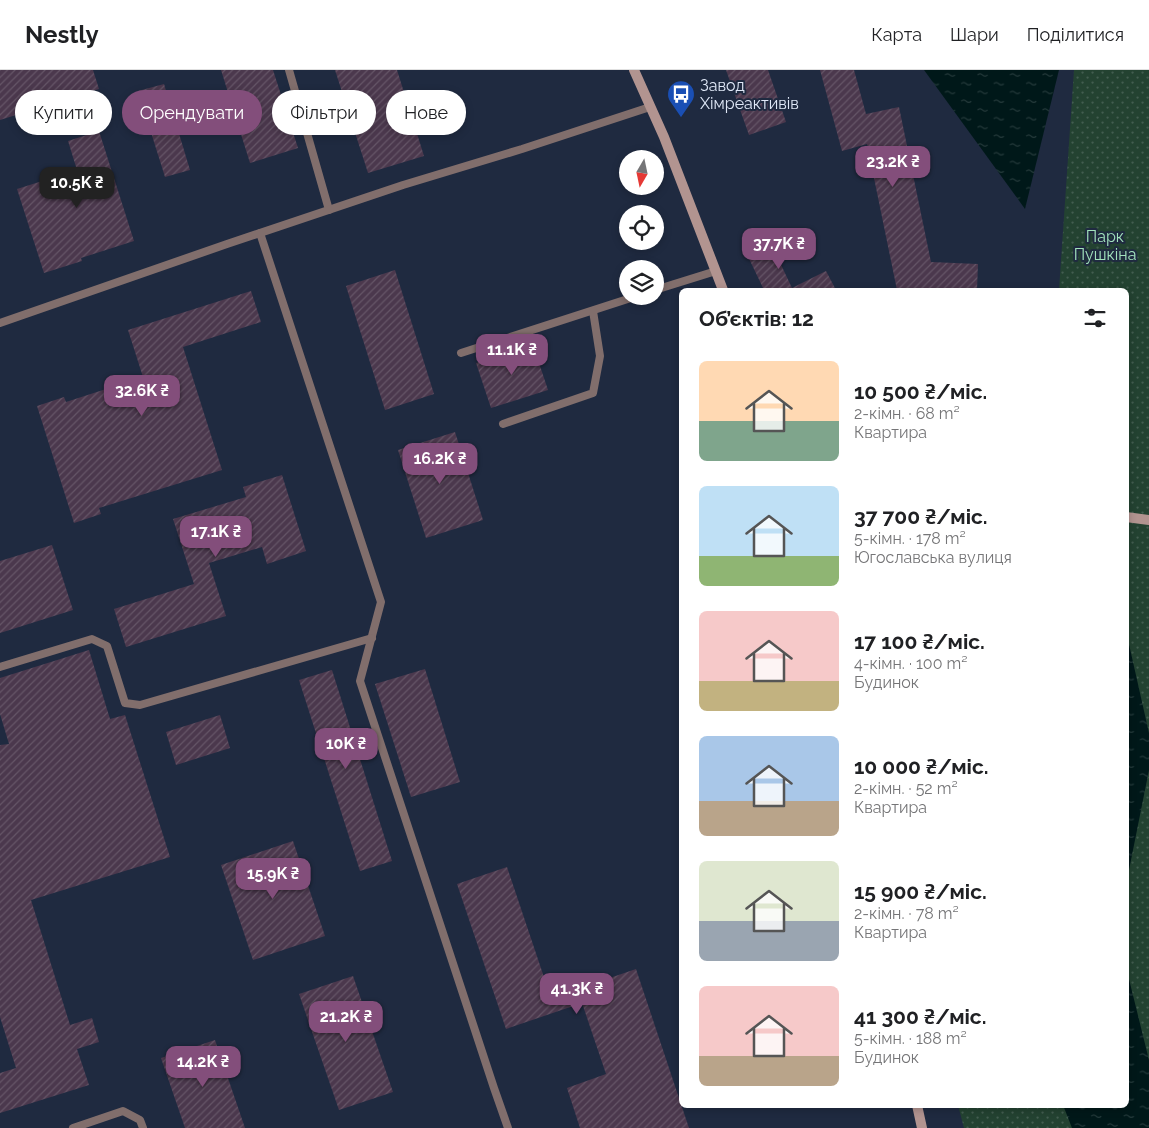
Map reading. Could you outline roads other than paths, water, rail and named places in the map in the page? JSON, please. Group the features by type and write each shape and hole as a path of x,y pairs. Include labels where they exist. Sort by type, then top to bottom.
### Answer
{"main road":[{"path":"634,70 664,137 722,288"},
{"path":"1129,517 1149,520"},
{"path":"918,1108 922,1128"}],"lane":[{"path":"289,70 329,210"},
{"path":"0,322 329,210 650,107"},
{"path":"260,233 381,602 360,681 508,1128"},
{"path":"664,287 716,271"},
{"path":"461,353 619,302"},
{"path":"503,424 593,393 600,356 593,310"},
{"path":"0,667 92,639 107,646 126,703 140,705 372,638"},
{"path":"73,1128 123,1112 140,1120 143,1128"}],"water":[{"path":"924,70 1059,70 1025,209"},
{"path":"1129,644 1149,733 1149,770 1129,870"},
{"path":"1129,979 1149,1060 1149,1128 1072,1128 1064,1108 1129,1108"}],"place":[{"name":"Завод Хімреактивів","path":"681,118"}],"park label":[{"name":"Парк Пушкіна","path":"1105,245"}]}
